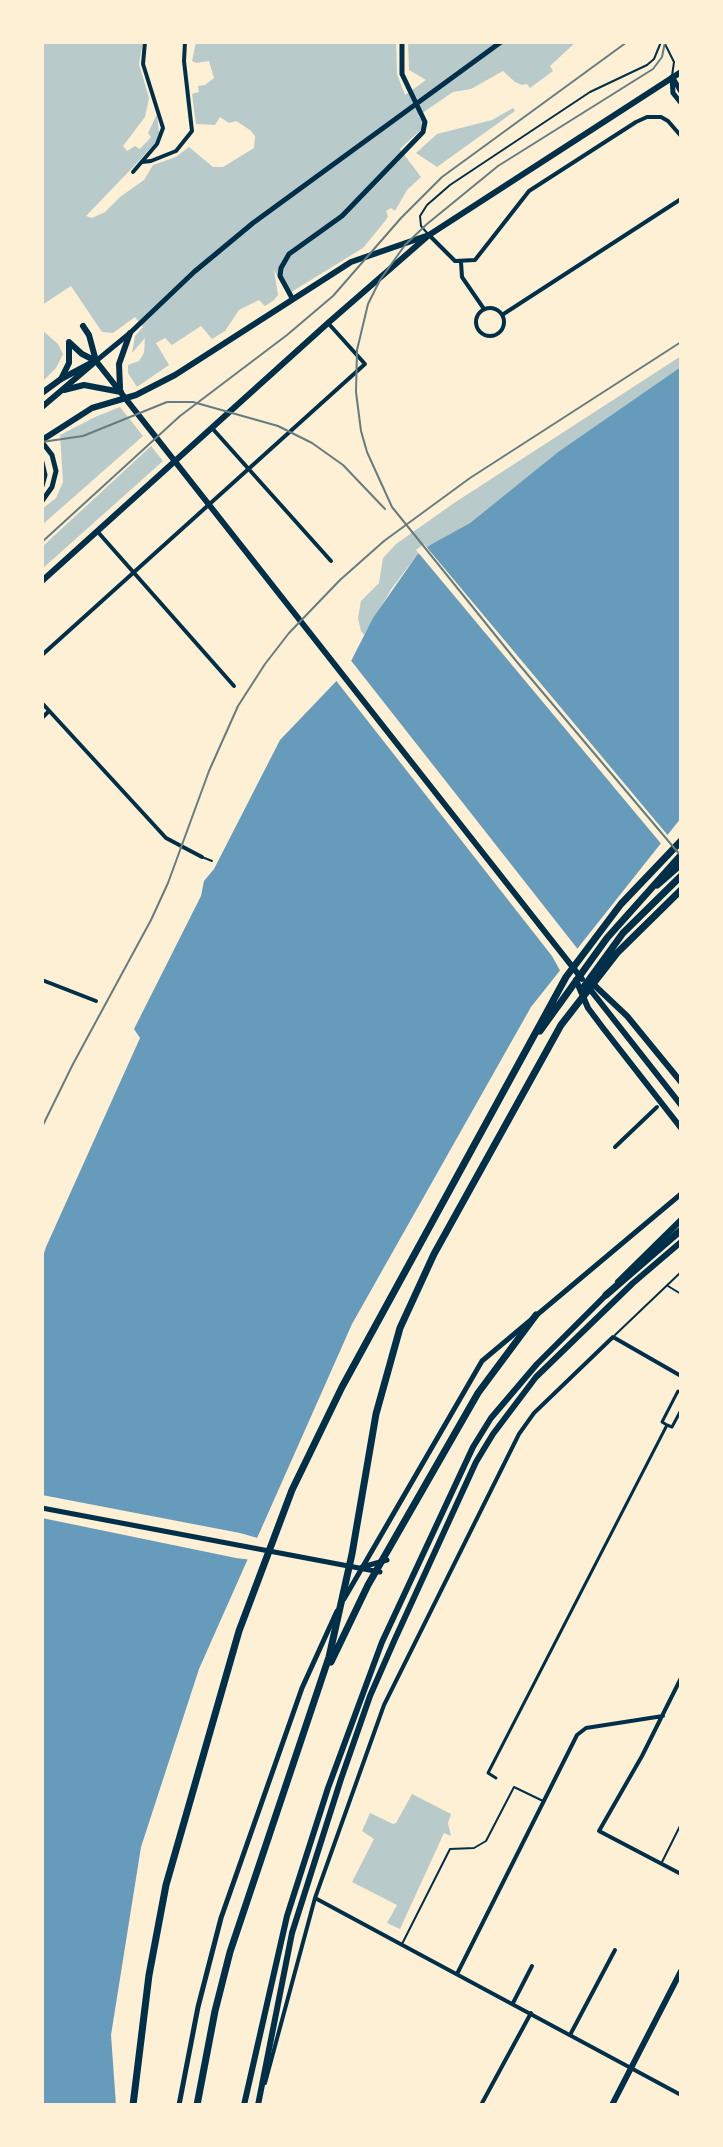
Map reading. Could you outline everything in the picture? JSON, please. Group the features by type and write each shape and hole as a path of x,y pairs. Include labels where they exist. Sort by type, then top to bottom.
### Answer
{"highway":[{"path":"133,2100 149,1975 166,1885 228,1667 264,1559 292,1490 325,1420 551,1003 584,952 631,893 681,841"},
{"path":"515,1069 576,977 624,917 681,855"},
{"path":"624,917 681,864"},
{"path":"197,2105 230,1952 320,1686 345,1591 373,1424 390,1360 421,1280 561,1025 612,946 681,876"},
{"path":"561,1025 617,953 681,890"},
{"path":"606,1295 681,1230"},
{"path":"320,1686 368,1585 409,1512 485,1382 536,1315"}],"main road":[{"path":"292,298 280,276 289,254 342,216 423,132 425,122 402,74 402,42"},
{"path":"42,407 130,333 227,244 501,42"},
{"path":"42,581 429,235 681,72"},
{"path":"672,77 681,82"},
{"path":"672,77 681,92"},
{"path":"672,77 673,93 681,103"},
{"path":"42,501 50,491 55,475 54,462 42,441 92,408 136,395 175,375 351,262 429,235"},
{"path":"83,326 89,335 96,361 681,1105"},
{"path":"121,392 119,365 130,333"},
{"path":"61,379 69,363 68,340 82,354 96,361"},
{"path":"42,393 96,361"},
{"path":"64,390 94,385 121,392"},
{"path":"42,462 45,475 42,486"},
{"path":"571,965 613,1001 681,1082"},
{"path":"571,965 588,1008 681,1128"},
{"path":"179,2105 204,1977 230,1890 309,1668 361,1568 479,1366 491,1352 681,1194"},
{"path":"244,2105 287,1916 338,1758 382,1642 467,1460 491,1418 537,1364 681,1220"},
{"path":"259,2105 292,1933 341,1779 370,1696 476,1462 513,1405 536,1377 633,1283 681,1242"},
{"path":"42,1508 380,1572"},
{"path":"361,1568 387,1560"},
{"path":"612,2105 681,1971"}],"street":[{"path":"133,172 160,140 163,128 143,64 145,42"},
{"path":"142,162 176,151 192,131 184,61 185,42"},
{"path":"429,235 451,258 461,262 475,260 529,191 643,118 664,118 681,136"},
{"path":"502,315 681,199"},
{"path":"461,262 462,277 484,309"},
{"path":"484,309 496,309 502,315 504,323 500,331 493,335 484,334 478,328 477,320 484,309"},
{"path":"42,655 365,364 328,323"},
{"path":"212,428 331,561"},
{"path":"97,531 234,686"},
{"path":"42,703 170,842 202,857"},
{"path":"42,718 49,711"},
{"path":"42,980 96,1001"},
{"path":"615,1147 657,1107"},
{"path":"259,2105 315,1898 384,1705 519,1434 534,1413 613,1337 681,1376"},
{"path":"681,1393 678,1391 662,1422 672,1427 681,1410"},
{"path":"496,1778 488,1773 667,1425"},
{"path":"681,1678 599,1831 681,1874"},
{"path":"457,1974 582,1729 663,1716"},
{"path":"315,1898 681,2095"},
{"path":"570,2035 615,1950"},
{"path":"512,2004 532,1966"},
{"path":"481,2105 531,2013"}],"lane":[{"path":"662,42 674,62 672,77"},
{"path":"429,235 421,226 420,216 427,205 450,185 590,92 647,65 654,59 662,42"},
{"path":"202,857 212,861"},
{"path":"613,1337 681,1272"},
{"path":"667,1286 681,1294"},
{"path":"402,1944 450,1849 474,1848 486,1841 514,1787 545,1801"},
{"path":"661,1864 681,1824"}],"shaded area":[{"path":"42,42 143,42 139,64 149,98 145,117 123,146 127,151 135,146 140,149 151,137 148,133 157,114 159,133 156,142 86,216 92,218 105,212 144,180 153,165 176,157 189,147 213,167 223,167 254,148 255,136 236,121 229,123 220,117 215,125 196,124 192,94 199,92 198,86 214,78 209,61 192,61 196,42 396,42 397,74 405,95 426,80 409,70 408,42 576,42 550,66 553,71 530,88 527,84 515,82 503,71 471,89 453,92 418,116 426,125 400,149 421,177 407,190 395,211 391,208 386,211 386,220 363,248 288,294 274,270 278,295 274,300 265,306 259,300 239,310 225,331 212,339 201,326 172,345 165,338 156,343 169,365 137,387 128,373 128,365 139,361 144,353 145,338 132,353 135,336 143,327 135,317 113,333 102,332 71,286 42,305"},
{"path":"513,108 515,111 437,167 416,153 437,134 492,120"},
{"path":"42,330 58,344 63,354 56,368 42,382"},
{"path":"681,356 681,368 558,452 470,523 417,555 392,588 364,635 358,618 361,601 379,583 383,558 396,544"},
{"path":"120,407 143,436 42,525 42,509 56,498 63,482 60,435"},
{"path":"151,446 163,461 42,569 42,547"},
{"path":"412,1794 451,1814 448,1823 451,1836 444,1833 400,1929 387,1923 397,1905 352,1882 374,1839 362,1831 370,1813 396,1823"}],"water":[{"path":"681,367 681,818 531,1007 352,1324 199,1669 141,1847 111,2035 116,2105 42,2105 42,1259 46,1247 140,1038 134,1029 201,896 204,881 214,869 280,740 346,671 373,618 417,555 470,523 558,452"}],"pier":[{"path":"424,544 670,838 663,846 416,550"},
{"path":"349,658 580,952 562,974 552,956 334,678"},
{"path":"42,1495 261,1539 252,1560 236,1558 42,1518"}],"tram line":[{"path":"665,42 662,57 653,69 498,166 405,245 380,280 368,304 357,350 356,392 367,452 392,507 517,662 681,856"},
{"path":"42,442 83,436 167,402 193,402 278,426 312,443 343,465 385,509"}],"railway":[{"path":"42,542 180,416 333,296 401,218 442,177 627,42"},
{"path":"42,1127 151,920 238,706 289,633 340,580 384,541 470,478 681,342"}]}
